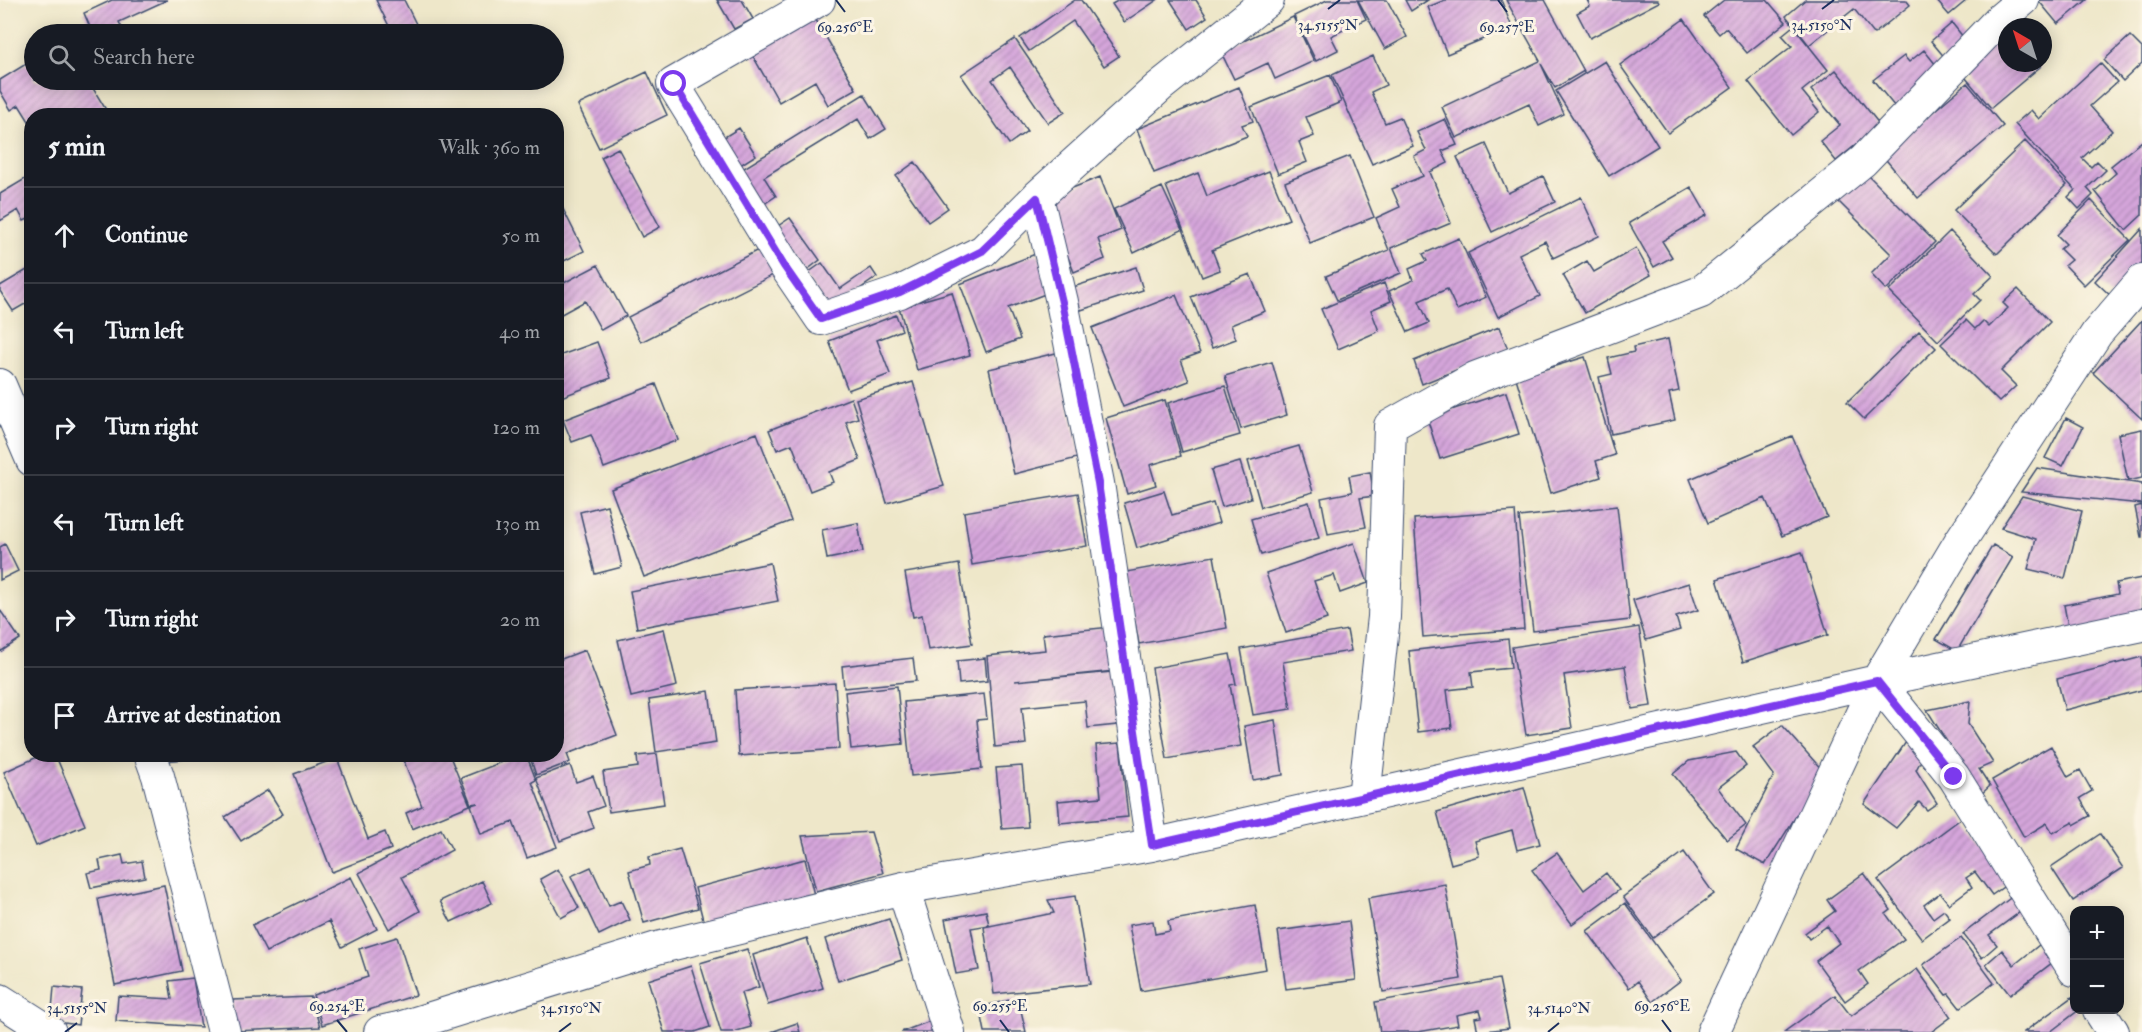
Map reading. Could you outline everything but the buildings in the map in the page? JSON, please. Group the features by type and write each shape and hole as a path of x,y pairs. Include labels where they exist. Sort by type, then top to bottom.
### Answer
{"street":[{"path":"819,0 674,84 784,266 821,319 900,292 982,251 1159,87 1268,0"},
{"path":"1364,796 1384,617 1390,426 1475,378 1701,292 1863,161 1998,21 2023,0"},
{"path":"1037,198 1062,302 1098,483 1152,845"},
{"path":"1713,1032 1877,681 1961,540 2084,352 2097,333 2142,281"},
{"path":"0,385 24,441"},
{"path":"380,1032 657,948 903,888 1152,845 1877,681 2142,625"},
{"path":"1877,681 1954,777 2070,964"},
{"path":"153,762 224,1032"},
{"path":"903,888 949,1032"},
{"path":"0,1000 50,1032"},
{"path":"2102,1014 2113,1032"}],"route":[{"path":"674,84 784,266 821,319 900,292 982,251 1037,198 1062,302 1098,483 1152,845 1877,681 1954,777"}]}
